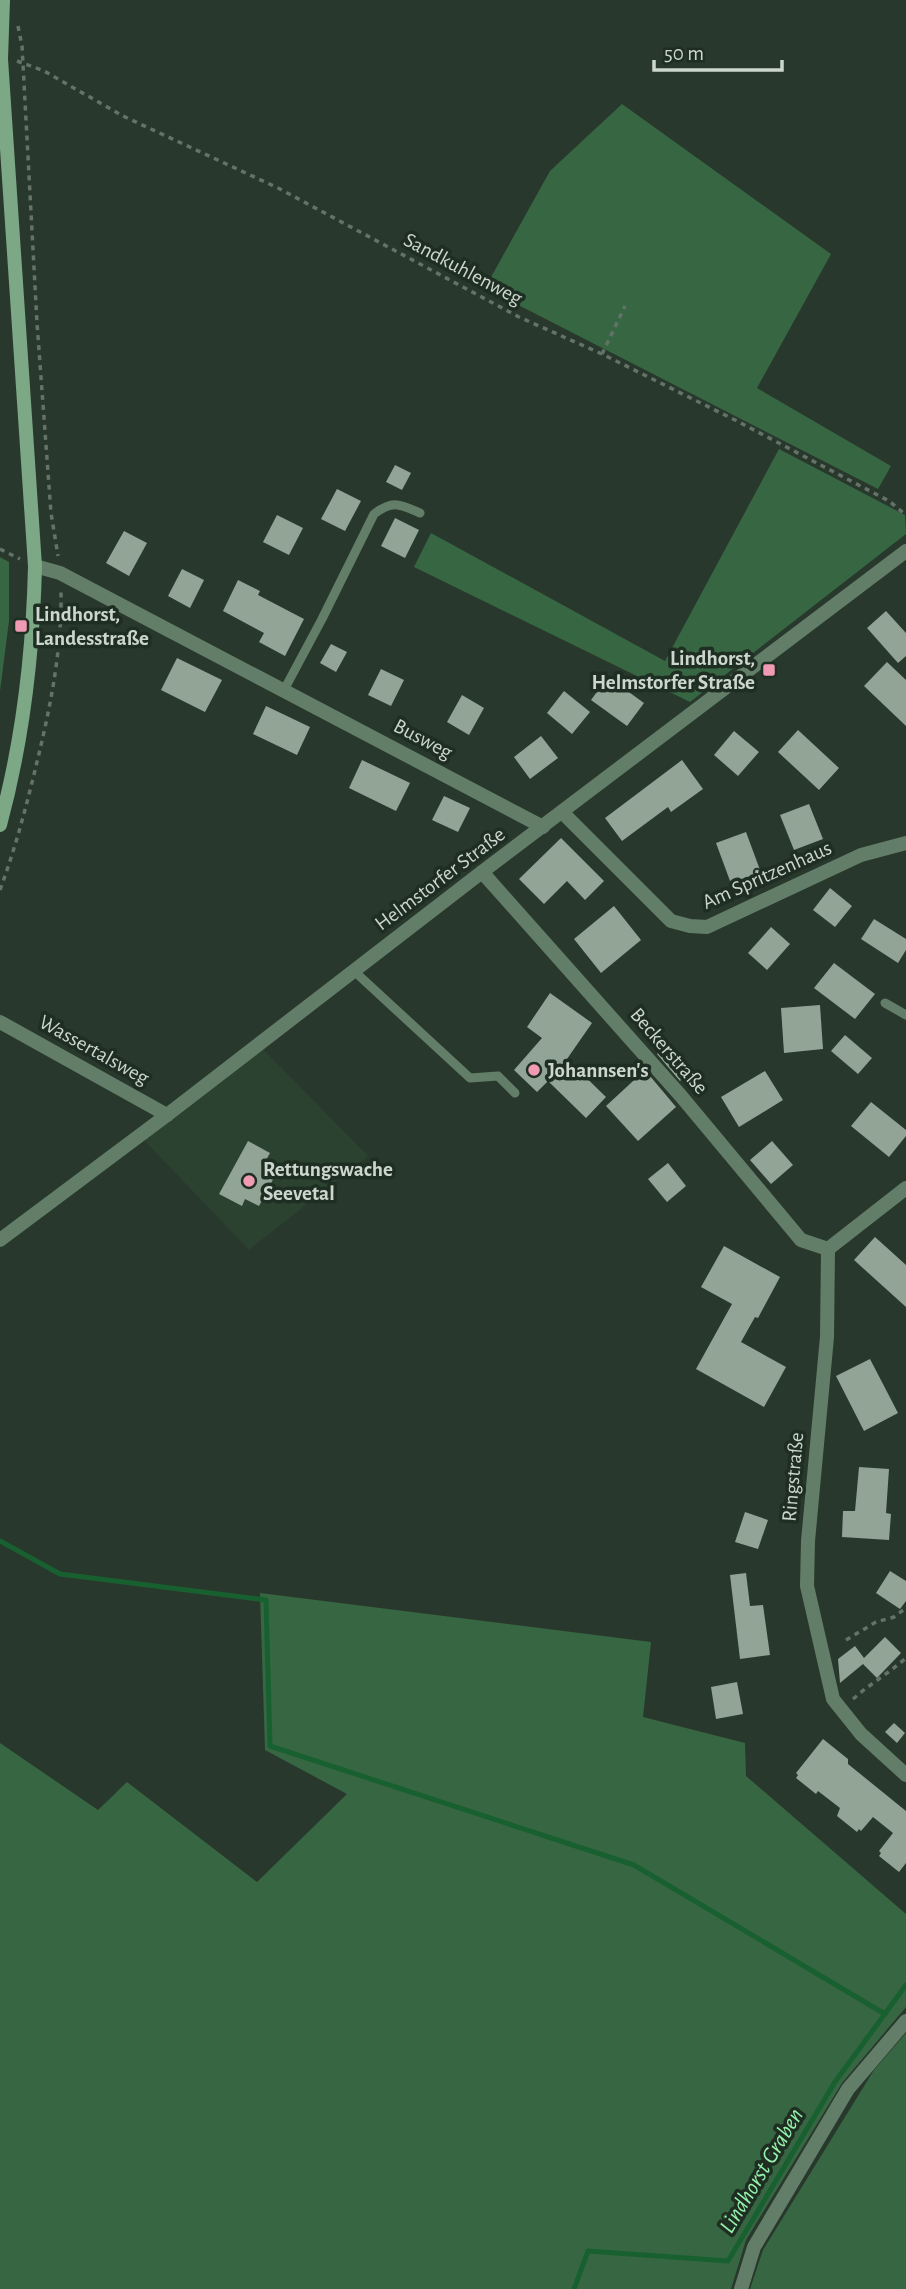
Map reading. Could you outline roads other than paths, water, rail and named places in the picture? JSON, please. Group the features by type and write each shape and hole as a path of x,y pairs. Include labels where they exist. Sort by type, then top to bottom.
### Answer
{"main road":[{"path":"0,825 12,782 24,714 33,626 35,566 1,59 3,0"}],"street":[{"name":"Helmstorfer Straße","path":"0,1240 906,551"},
{"name":"Busweg","path":"35,566 60,573 543,827"},
{"name":"Am Spritzenhaus","path":"562,812 671,921 690,926 707,927 861,855 906,843"},
{"name":"Beckerstraße","path":"482,872 681,1096 801,1240 828,1250"},
{"name":"Wassertalsweg","path":"0,1022 167,1115"},
{"path":"828,1250 906,1188"},
{"name":"Ringstraße","path":"828,1250 827,1337 808,1541 807,1586 833,1699 860,1734 906,1775"},
{"path":"741,2289 754,2247 848,2090 906,2021"}],"lane":[{"path":"284,690 374,514 387,504 402,505 419,513"},
{"path":"355,971 470,1078 498,1076 515,1093"},
{"path":"885,1003 906,1015"}],"waterway":[{"path":"0,1541 60,1574 266,1600 270,1746 634,1865 885,2014"},
{"name":"Lindhorst Graben","path":"574,2289 588,2251 728,2261 835,2082 906,1985"}],"place":[{"name":"Lindhorst, Landesstraße","path":"21,626"},
{"name":"Lindhorst, Helmstorfer Straße","path":"769,670"},
{"name":"Johannsen's","path":"534,1070"},
{"name":"Rettungswache Seevetal","path":"249,1181"}]}
